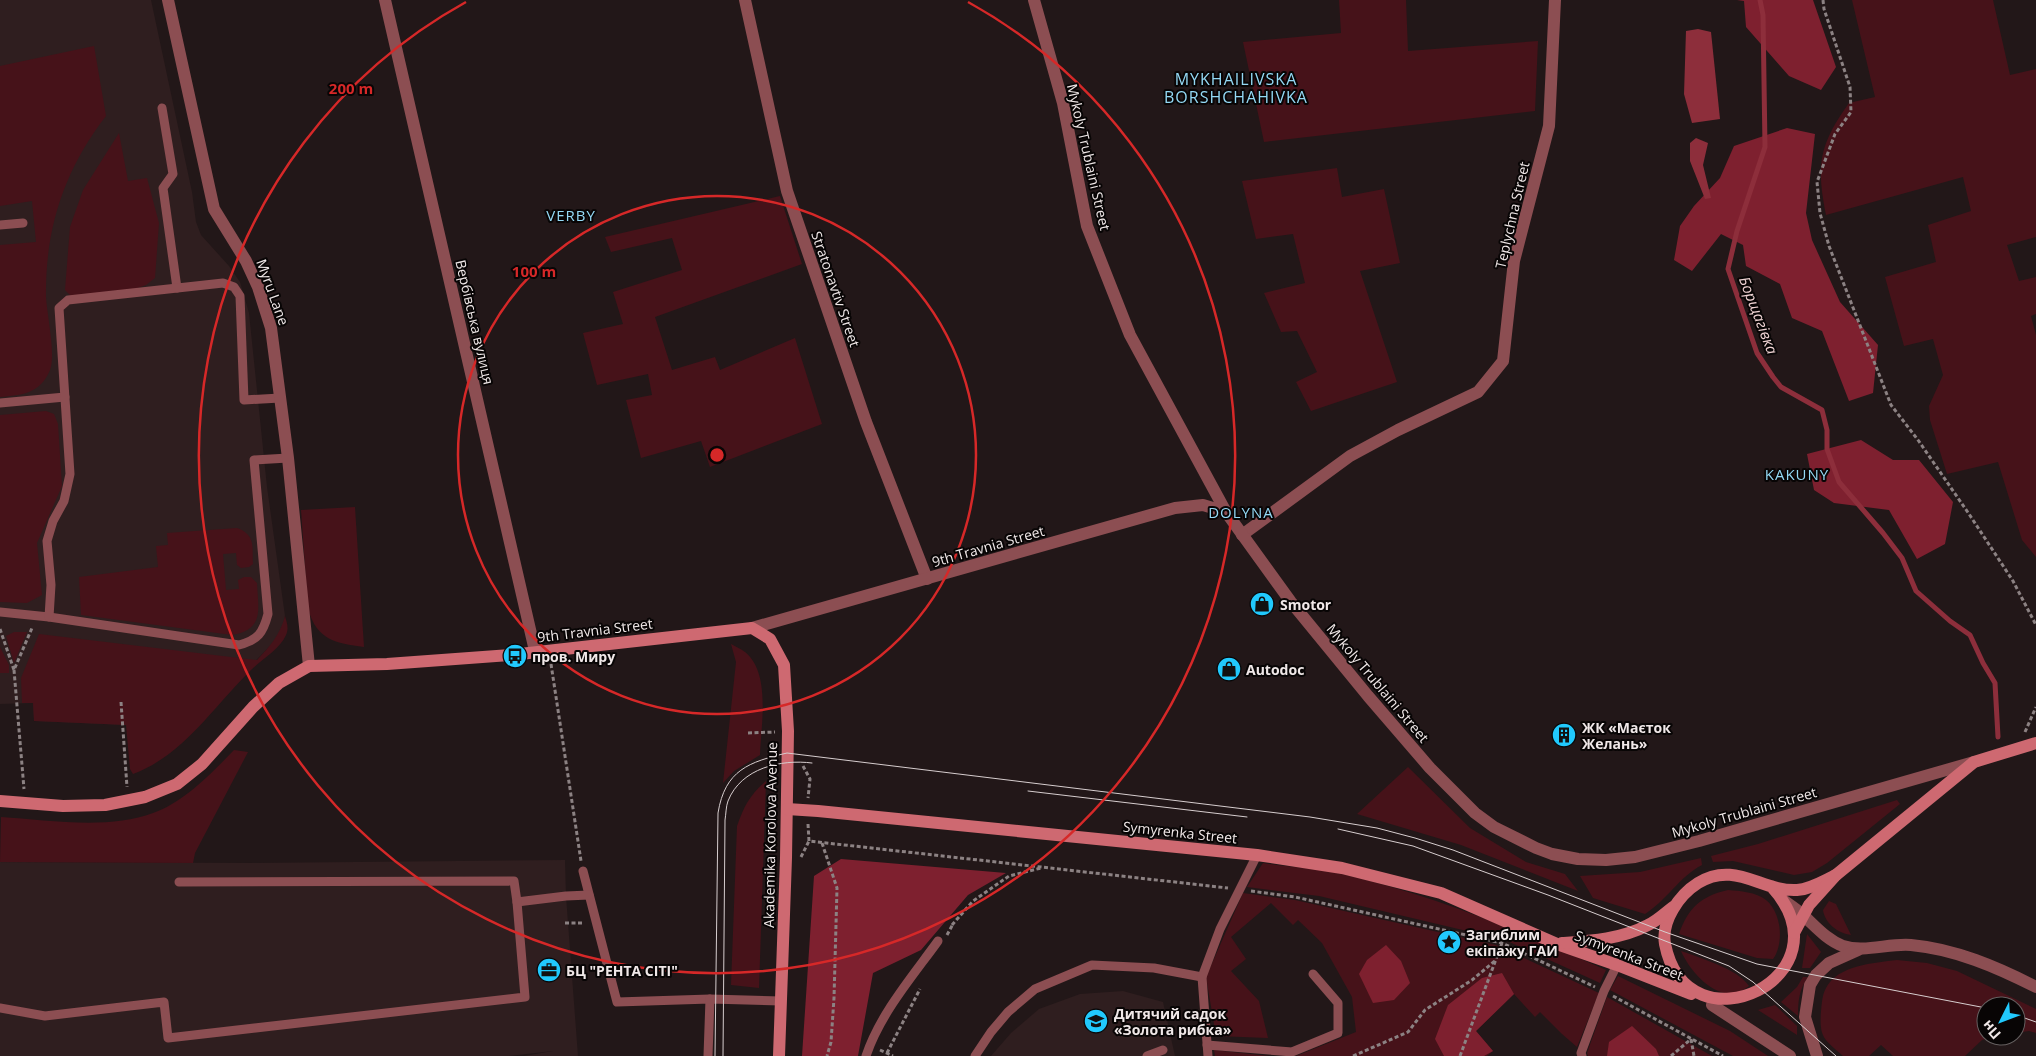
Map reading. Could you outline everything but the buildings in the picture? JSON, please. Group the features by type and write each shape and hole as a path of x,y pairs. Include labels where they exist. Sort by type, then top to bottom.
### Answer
{"main road":[{"name":"9th Travnia Street","path":"0,801 63,806 105,805 145,797 177,784 202,764 253,707 279,683 309,666 396,663 552,650 752,628"},
{"name":"Akademika Korolova Avenue","path":"752,628 770,639 784,665 788,731 779,1056"},
{"name":"Mykoly Trublaini Street","path":"1974,762 2036,743"},
{"path":"1794,933 1814,899 1836,876 1974,762"},
{"name":"Symyrenka Street","path":"787,809 1257,855 1342,868 1441,894 1557,944 1691,994"},
{"path":"1771,886 1783,900 1791,916 1794,933 1791,959 1774,982 1765,991 1735,1005 1712,1005 1691,994 1676,976 1669,961 1665,942 1667,924 1675,906 1699,882 1735,874 1771,886 1796,890 1811,887 1836,876"},
{"name":"Symyrenka Street","path":"1557,944 1593,941 1637,930 1648,925 1675,906"}],"street":[{"name":"Myru Lane","path":"168,0 214,209 246,261 258,287 271,328 288,458 309,666"},
{"name":"Вербівська вулиця","path":"386,0 535,651"},
{"name":"Stratonavtiv Street","path":"745,0 787,191 866,422 927,579"},
{"name":"Mykoly Trublaini Street","path":"1034,0 1063,103 1087,226 1130,335 1226,512 1291,602 1368,696 1430,768 1475,813 1494,827 1552,854 1578,859 1606,860 1634,857 1699,841 1974,762"},
{"name":"Teplychna Street","path":"1242,535 1350,456 1398,430 1478,392 1503,360 1514,261 1549,126 1554,0"},
{"name":"9th Travnia Street","path":"752,628 1175,508 1203,505 1226,512"},
{"path":"1783,900 1832,941 1844,947 1861,949"},
{"path":"1817,1056 1805,1017 1810,985 1816,975 1829,963 1861,949 1879,946 1910,945 1959,954 2036,987"},
{"path":"1712,1005 1790,1056"}],"lane":[{"path":"162,108 173,174 163,188 177,288"},
{"path":"0,225 23,223"},
{"path":"49,617 51,585 47,541 53,521 64,501 70,474 59,308 68,300 223,283 234,287 240,296 244,400 280,398"},
{"path":"0,403 65,397"},
{"path":"0,612 49,617 239,645 253,641 265,628 268,614 254,460 288,458"},
{"path":"1208,1056 1202,977 1220,929 1257,855"},
{"path":"583,871 617,1002 780,1001"},
{"path":"0,1008 45,1016 164,1002 168,1038 525,997 514,881 179,882"},
{"path":"517,902 566,896 589,896"},
{"path":"866,1056 894,1001 938,941"},
{"path":"975,1056 990,1032 1008,1012 1036,989 1092,965 1154,968 1202,977"},
{"path":"1582,1056 1581,1053 1604,991 1617,965"},
{"path":"1207,1045 1292,1052 1338,1033 1338,1003 1313,974"},
{"path":"708,1056 710,1000"},
{"path":"1147,1056 1163,1050"}],"path":[{"path":"1823,0 1850,87 1851,112 1835,134 1817,182 1820,213 1829,246 1891,405 1970,514 2013,581 2036,625"},
{"path":"14,670 36,616"},
{"path":"0,630 14,670 24,790"},
{"path":"552,650 551,668 583,871"},
{"path":"121,702 127,790"},
{"path":"2018,748 2036,707"},
{"path":"748,733 788,731"},
{"path":"800,761 810,779 807,810 809,841 1295,897 1502,943 1604,991 1723,1056"},
{"path":"822,843 838,888 831,1042 826,1056"},
{"path":"938,941 973,901 1010,876 1044,868"},
{"path":"565,923 596,923"},
{"path":"1460,1056 1502,943"},
{"path":"1353,1056 1408,1032 1425,1010 1472,980 1496,960"},
{"path":"1671,1056 1691,1039"},
{"path":"1691,1039 1694,1056"}],"shaded area":[{"path":"0,0 151,0 192,192 196,222 201,235 229,266 240,282 249,313 267,487 285,616 282,630 271,645 200,718 172,727 34,721 33,703 0,704"},
{"path":"1339,0 1406,0 1408,51 1538,41 1535,111 1264,142 1243,42 1341,33"},
{"path":"1737,0 1813,0 1836,67 1821,90 1789,76 1746,27 1744,1"},
{"path":"1852,0 1993,0 2010,75 2036,69 2036,237 2007,245 2019,281 2036,277 2036,314 2031,316 2036,335 2036,557 2022,540 1998,462 1947,474 1930,420 1929,406 1943,375 1933,339 1904,346 1885,277 1936,262 1928,225 1971,211 1963,177 1826,215 1821,169 1822,156 1831,131 1849,103 1875,97"},
{"path":"1698,29 1711,32 1720,119 1692,123 1684,94 1686,31"},
{"path":"94,46 106,116 91,136 68,179 53,224 49,248 46,297 51,335 52,363 46,378 36,389 23,394 0,397 0,245 36,242 32,201 0,206 0,66"},
{"path":"1787,128 1815,134 1806,213 1812,240 1840,302 1878,345 1873,393 1849,401 1822,331 1792,318 1780,284 1746,266 1743,245 1721,234 1692,271 1674,260 1680,226 1694,206 1720,178 1734,146"},
{"path":"119,133 128,181 147,178 159,223 155,278 146,285 135,289 71,296 65,290 70,227 83,190"},
{"path":"1696,138 1708,143 1703,165 1711,198 1705,199 1690,161 1690,143"},
{"path":"1337,168 1342,197 1384,189 1400,263 1360,271 1397,382 1311,411 1296,382 1317,372 1297,331 1281,332 1264,293 1305,283 1293,234 1256,239 1242,181"},
{"path":"780,196 802,264 655,317 672,370 715,357 720,370 795,338 822,424 710,467 701,441 641,458 626,400 652,395 648,374 597,385 583,333 623,324 613,292 682,270 672,238 611,252 605,237"},
{"path":"46,411 54,414 58,424 62,486 37,543 42,595 27,603 0,602 0,415"},
{"path":"1861,440 1893,460 1919,460 1953,502 1945,544 1917,559 1889,510 1834,503 1814,490 1807,454"},
{"path":"355,507 364,647 344,644 328,638 316,627 312,619 308,609 301,510"},
{"path":"237,528 247,534 252,542 253,564 249,567 241,568 237,565 236,553 223,554 226,590 239,589 238,580 244,577 251,577 257,583 258,609 255,623 243,632 232,635 81,615 79,577 158,567 156,546 168,545 167,533"},
{"path":"285,616 287,630 280,645 237,684 183,742 151,766 133,774 130,769 126,725 34,721 33,703 22,703 21,678 39,634 257,660 277,635"},
{"path":"14,632 27,632 14,663 6,636"},
{"path":"731,644 745,652 753,661 758,673 763,700 762,729 760,755 734,771 723,783 736,662"},
{"path":"0,647 9,665 9,673 0,673"},
{"path":"234,750 248,752 195,853 193,863 0,862 1,817 98,823 136,818 153,813 175,802 207,777"},
{"path":"1408,767 1470,828 1526,862 1565,874 1578,891 1461,845 1357,814"},
{"path":"766,781 759,988 731,985 737,826 748,801"},
{"path":"1897,800 1900,804 1827,863 1812,872 1794,875 1733,861 1713,862 1711,856 1758,844"},
{"path":"1701,858 1702,865 1686,876 1645,914 1593,898 1580,876 1640,872"},
{"path":"841,859 1006,873 968,895 921,950 873,973 858,1056 802,1056 814,876"},
{"path":"565,860 578,1056 524,1056 553,1051 509,1056 0,1056 0,862 253,863"},
{"path":"1263,863 1332,872 1410,893 1509,928 1606,970 1600,983 1505,940 1319,896 1247,887"},
{"path":"1728,890 1758,895 1771,906 1780,929 1779,945 1773,959 1757,958 1679,934 1691,910 1697,904 1710,896"},
{"path":"1243,893 1295,900 1496,945 1599,993 1577,1047 1540,1012 1535,1017 1514,994 1476,1031 1493,1051 1487,1056 1296,1056 1356,1032 1352,997 1322,943 1298,920 1293,925 1271,903 1231,937 1246,959 1231,971 1259,1001 1268,1038 1216,1036 1206,977"},
{"path":"1829,901 1836,904 1851,935 1837,930 1826,920 1823,910"},
{"path":"1807,934 1821,952 1810,968 1802,968"},
{"path":"1386,945 1401,961 1410,983 1394,1000 1373,1003 1359,974 1367,960"},
{"path":"1681,951 1728,969 1744,980 1749,986 1740,992 1730,994 1712,988 1690,967"},
{"path":"1897,960 1927,963 1957,971 2009,996 1976,996 1976,1046 1965,1056 1893,1056 1881,1045 1869,1056 1843,1056 1827,1041 1822,1033 1821,1011 1823,996 1826,988 1839,974 1857,966"},
{"path":"1502,973 1514,994 1476,1031 1493,1051 1484,1056 1444,1056 1435,1039 1448,1005 1482,978"},
{"path":"1618,976 1730,1031 1768,1056 1733,1056 1610,990"},
{"path":"1803,977 1808,977 1800,996 1798,1016 1781,1002 1797,987"},
{"name":"Дитячий садок «Золота рибка»","path":"1123,991 1163,1002 1175,1056 991,1056 1011,1033 1039,1009 1080,994"},
{"path":"1607,997 1712,1056 1588,1056 1587,1053"},
{"path":"2026,1004 2036,1009 2036,1033 2026,1031"},
{"path":"1775,1005 1797,1026 1797,1035 1758,1010"},
{"path":"1632,1026 1656,1049 1659,1056 1607,1056 1609,1042"},
{"path":"1214,1050 1269,1056 1215,1056"}],"waterway":[{"name":"Борщагівка","path":"1760,0 1763,15 1765,147 1737,231 1728,269 1757,353 1781,387 1822,410 1827,430 1827,449 1839,482 1902,558 1916,591 1950,621 1970,635 1995,683 1998,737"}],"tram line":[{"path":"715,1056 718,813 721,798 733,777 741,770 761,760 787,753 1310,817 1377,828 1453,850 1665,932 1757,964 1976,1006"},
{"path":"723,1056 725,820 727,803 734,790 752,773 775,765 800,762 812,763"},
{"path":"1028,791 1247,817"},
{"path":"1338,829 1413,846 1548,895 1729,966 1753,982 1836,1056"},
{"path":"2026,1018 2036,1022"}],"place":[{"name":"Smotor","path":"1262,604"},
{"name":"пров. Миру","path":"515,656"},
{"name":"Autodoc","path":"1229,669"},
{"name":"ЖК «Маєток Желань»","path":"1564,735"},
{"name":"Загиблим екіпажу ГАИ","path":"1449,942"},
{"name":"БЦ \"РЕНТА СІТІ\"","path":"549,970"},
{"name":"Дитячий садок «Золота рибка»","path":"1096,1021"}],"district":[{"name":"MYKHAILIVSKA BORSHCHAHIVKA","path":"1236,88"},
{"name":"VERBY","path":"571,215"},
{"name":"KAKUNY","path":"1797,474"},
{"name":"DOLYNA","path":"1241,512"}]}
